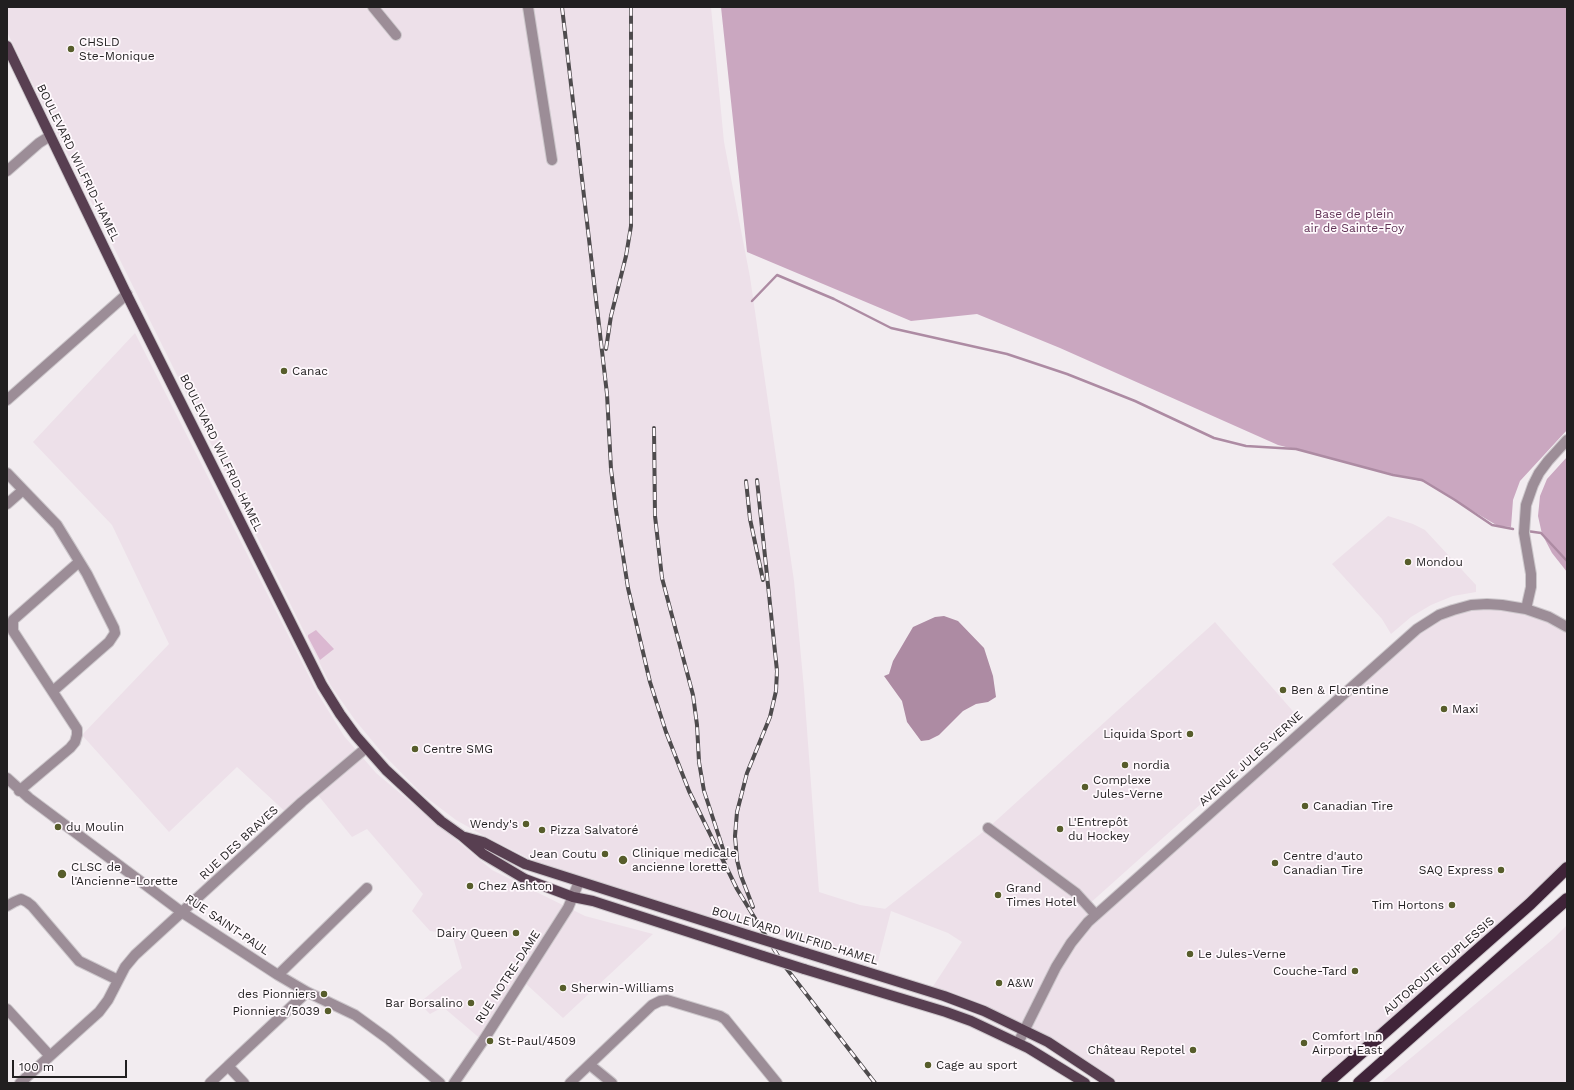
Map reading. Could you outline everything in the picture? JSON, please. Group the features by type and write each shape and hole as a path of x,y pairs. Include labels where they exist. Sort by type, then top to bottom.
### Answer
{"highway":[{"name":"AUTOROUTE DUPLESSIS","path":"1327,1083 1524,909 1567,868"},
{"path":"1359,1083 1567,899"}],"main road":[{"name":"BOULEVARD WILFRID-HAMEL","path":"7,46 127,294 322,685 340,714 366,748 424,806 483,854 525,879 573,897 593,901 971,1021 1018,1042 1085,1083"},
{"name":"BOULEVARD WILFRID-HAMEL","path":"462,836 483,842 525,864 944,996 984,1011 1024,1030 1071,1056 1110,1083"}],"street":[{"path":"373,7 396,35"},
{"path":"528,7 552,160"},
{"path":"7,171 39,143 50,136"},
{"path":"7,400 127,294"},
{"path":"1526,608 1531,580 1524,533 1526,505 1539,473 1567,440"},
{"path":"7,473 58,525 87,574 114,628 115,633 109,642 53,691"},
{"path":"7,504 22,490"},
{"path":"19,791 76,742 77,729 13,631 13,620 79,562"},
{"name":"AVENUE JULES-VERNE","path":"1018,1042 1060,960 1077,936 1096,915 1417,629 1439,615 1453,610 1471,606 1494,604 1526,608 1549,617 1567,627"},
{"name":"RUE DES BRAVES","path":"20,1083 100,1012 125,967 135,956 302,802 366,748"},
{"name":"RUE SAINT-PAUL","path":"8,782 183,913 306,992 355,1015 388,1039 440,1083"},
{"path":"988,828 1076,893 1096,915"},
{"name":"RUE NOTRE-DAME","path":"454,1083 483,1041 568,908 579,882"},
{"path":"278,975 367,888"},
{"path":"7,906 21,900 27,902 79,961 118,980"},
{"path":"210,1083 306,992"},
{"path":"570,1083 652,1006 660,1001 667,1000 726,1019 777,1083"},
{"path":"7,1009 50,1056"},
{"path":"590,1065 612,1083"},
{"path":"228,1066 244,1083"}],"shaded area":[{"path":"7,7 711,7 724,142 750,277 794,581 804,689 819,892 860,905 885,909 988,828 1215,622 1298,717 1088,905 1095,915 1439,615 1502,605 1567,627 1567,868 1327,1083 1110,1083 1071,1056 930,991 962,942 948,933 891,911 878,961 751,927 742,940 542,865 488,838 456,820 423,795 384,755 355,720 331,686 7,32"},
{"path":"135,333 318,694 344,736 376,773 492,870 585,916 653,934 563,1018 524,982 483,1041 443,1007 430,1014 419,1003 462,968 452,934 430,931 412,911 423,894 367,829 352,837 318,795 291,817 237,767 169,832 82,735 169,644 112,525 33,442"},
{"path":"1388,516 1413,524 1425,530 1476,585 1476,592 1453,596 1431,605 1411,617 1391,634 1382,619 1332,564"},
{"path":"944,616 958,621 984,648 993,676 996,697 988,702 976,704 963,711 939,735 929,740 921,741 907,722 902,701 884,676 889,674 893,661 913,627 935,617"},
{"path":"316,630 334,649 320,660 308,637 308,635"},
{"path":"1567,925 1567,1083 1381,1083 1553,939"}],"green space":[{"name":"Base de plein air de Sainte-Foy","path":"721,7 1567,7 1567,430 1520,481 1513,500 1511,527 1498,526 1424,482 1278,445 1060,348 977,314 911,321 747,252"},
{"path":"1567,457 1567,572 1552,553 1542,534 1538,516 1540,496 1547,479"}],"waterway":[{"path":"752,301 777,275 834,299 891,328 1007,354 1067,374 1135,401 1214,438 1246,446 1296,449 1393,475 1422,480 1492,525 1513,529"},
{"path":"1527,531 1541,533 1567,561"}],"railway":[{"path":"562,7 607,394 611,469 616,510 628,588 650,682 666,732 689,791 737,889 783,964 875,1083"},
{"path":"606,349 611,316 626,256 631,226 631,7"},
{"path":"654,428 655,516 662,578 693,695 697,725 699,762 704,791 726,858"},
{"path":"753,907 741,876 737,860 735,836 737,812 747,773 770,717 776,691 777,671 757,480"},
{"path":"746,481 750,519 763,580"}],"place":[{"name":"CHSLD Ste-Monique","path":"71,49"},
{"name":"Canac","path":"284,371"},
{"name":"Mondou","path":"1408,562"},
{"name":"Ben & Florentine","path":"1283,690"},
{"name":"Maxi","path":"1444,709"},
{"name":"Liquida Sport","path":"1190,734"},
{"name":"Centre SMG","path":"415,749"},
{"name":"nordia","path":"1125,765"},
{"name":"Complexe Jules-Verne","path":"1085,787"},
{"name":"Canadian Tire","path":"1305,806"},
{"name":"Wendy's","path":"526,824"},
{"name":"du Moulin","path":"58,827"},
{"name":"L'Entrepôt du Hockey","path":"1060,829"},
{"name":"Pizza Salvatoré","path":"542,830"},
{"name":"Jean Coutu","path":"605,854"},
{"name":"Clinique medicale ancienne lorette","path":"623,860"},
{"name":"Centre d'auto Canadian Tire","path":"1275,863"},
{"name":"SAQ Express","path":"1501,870"},
{"name":"CLSC de l'Ancienne-Lorette","path":"62,874"},
{"name":"Chez Ashton","path":"470,886"},
{"name":"Grand Times Hotel","path":"998,895"},
{"name":"Tim Hortons","path":"1452,905"},
{"name":"Dairy Queen","path":"516,933"},
{"name":"Le Jules-Verne","path":"1190,954"},
{"name":"Couche-Tard","path":"1355,971"},
{"name":"A&W","path":"999,983"},
{"name":"Sherwin-Williams","path":"563,988"},
{"name":"des Pionniers","path":"324,994"},
{"name":"Bar Borsalino","path":"471,1003"},
{"name":"Pionniers/5039","path":"328,1011"},
{"name":"St-Paul/4509","path":"490,1041"},
{"name":"Comfort Inn Airport East","path":"1304,1043"},
{"name":"Château Repotel","path":"1193,1050"},
{"name":"Cage au sport","path":"928,1065"}]}
